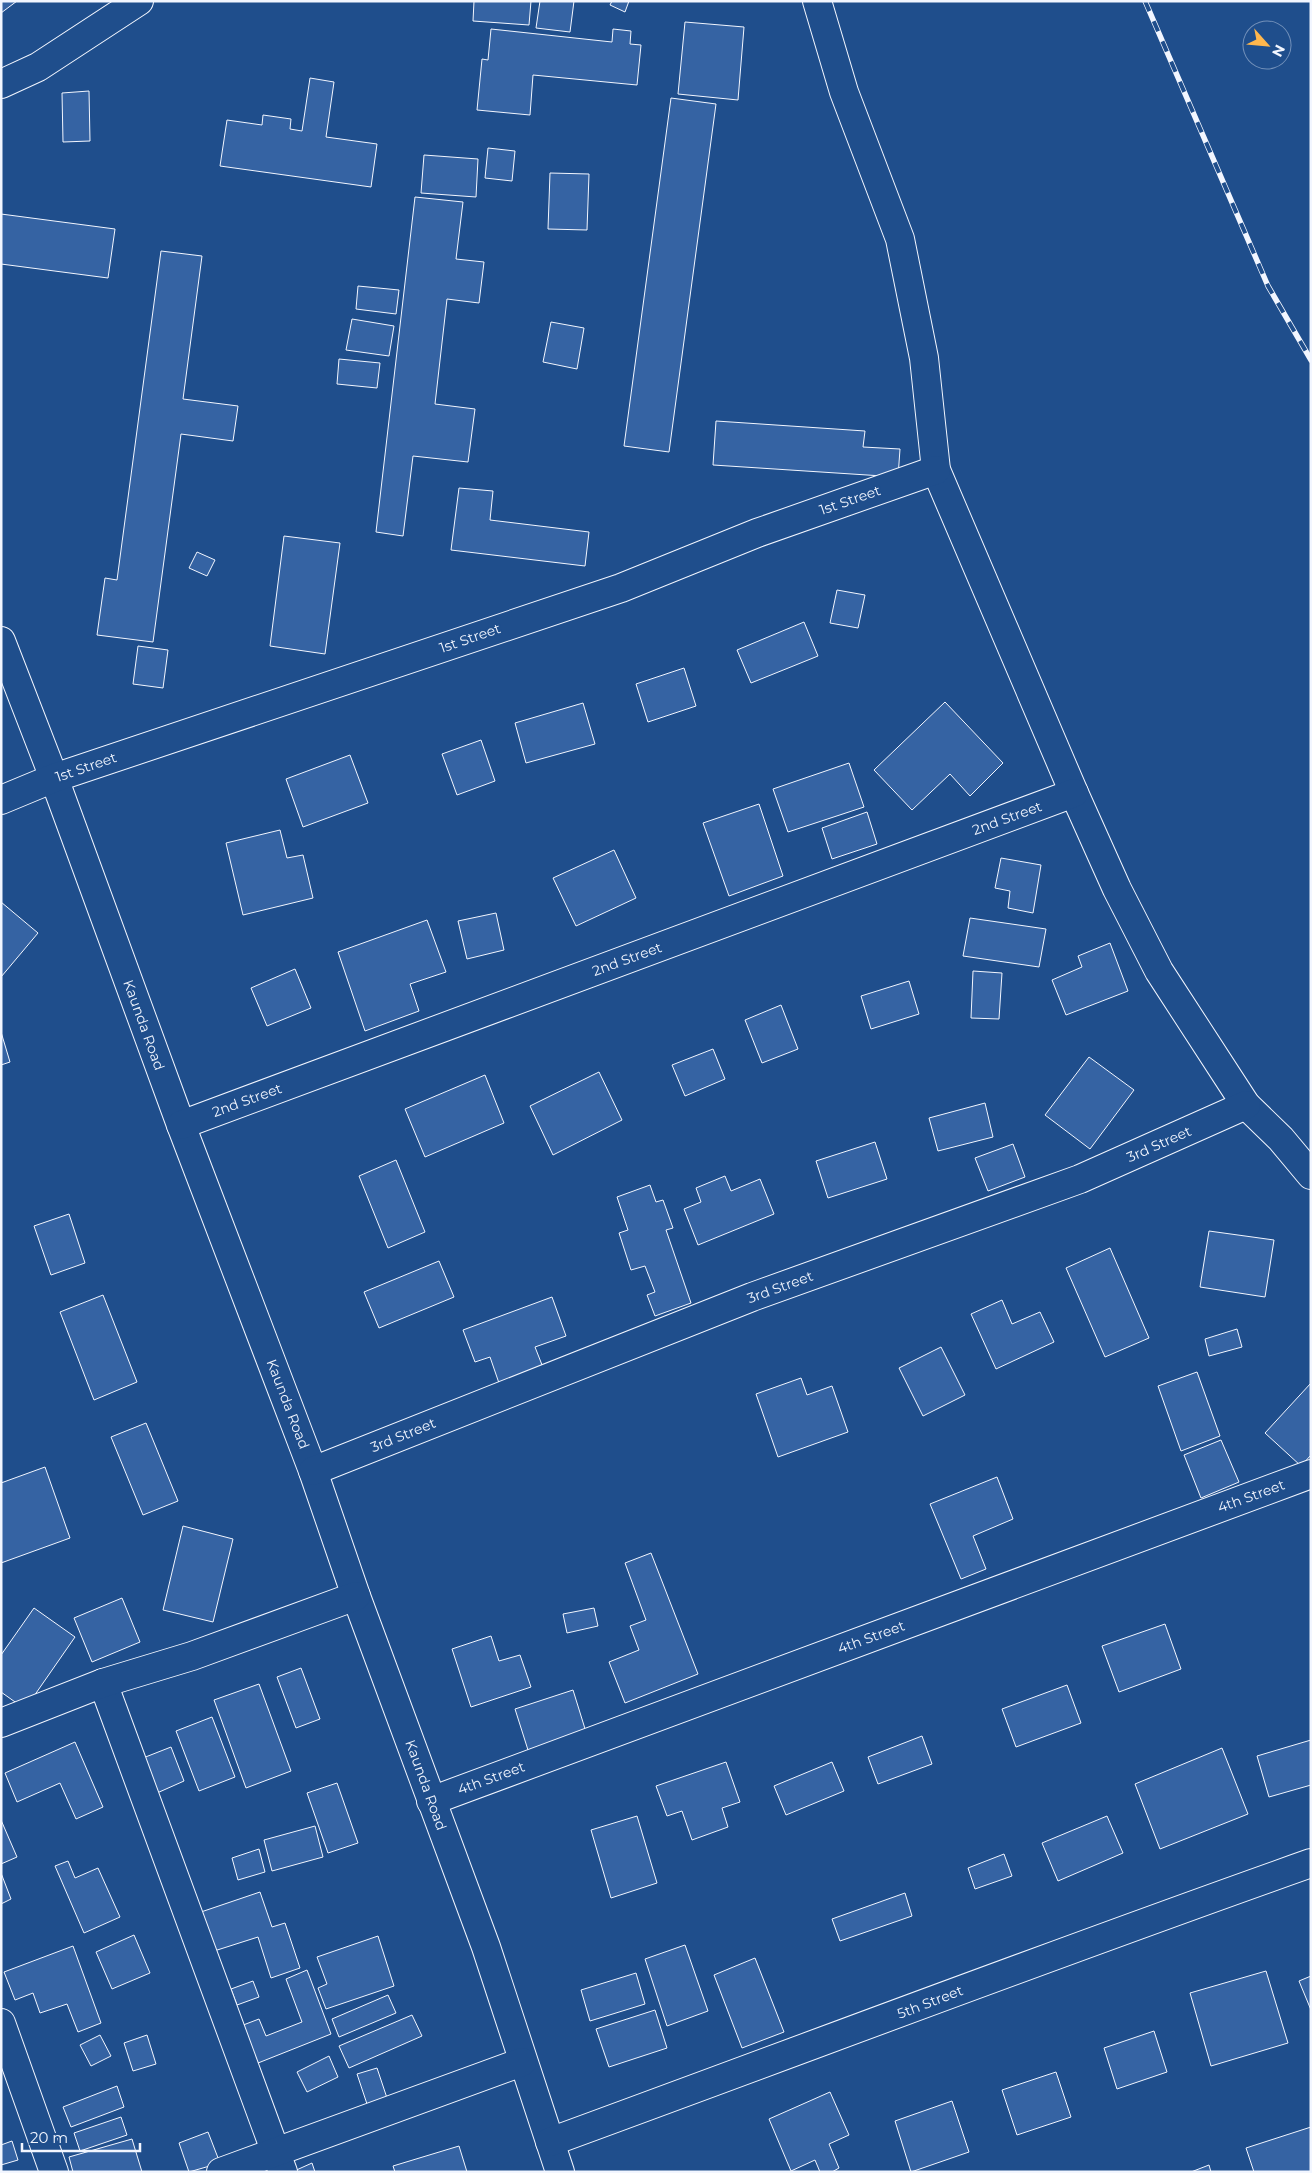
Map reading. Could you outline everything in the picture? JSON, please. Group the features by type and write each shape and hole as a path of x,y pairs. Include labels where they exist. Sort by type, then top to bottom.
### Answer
{"street":[{"path":"1,84 38,67 139,1"},
{"path":"817,1 844,92 900,239 924,358 936,470 1074,793 1117,889 1159,971 1246,1105 1282,1139 1311,1176"},
{"name":"1st Street","path":"1,800 54,778 621,588 757,533 936,470"},
{"name":"Kaunda Road","path":"1,641 54,778 180,1125 313,1471 356,1596 486,1947 522,2062 560,2172"},
{"name":"2nd Street","path":"180,1125 1074,793"},
{"name":"3rd Street","path":"313,1471 752,1297 1080,1179 1246,1105"},
{"name":"4th Street","path":"431,1801 1311,1474"},
{"path":"1,1723 103,1683 192,1656 356,1596"},
{"path":"103,1683 280,2162"},
{"name":"5th Street","path":"550,2142 1115,1932 1311,1863"},
{"path":"1,2023 54,2172"},
{"path":"221,2172 280,2162 522,2062"}],"building":[{"path":"1,1 17,1 1,13"},
{"path":"474,1 531,1 529,25 473,21"},
{"path":"540,1 574,1 570,32 536,28"},
{"path":"612,1 629,1 625,12 610,5"},
{"path":"685,22 744,27 738,100 678,94"},
{"path":"491,29 612,42 613,29 631,31 630,44 641,45 637,85 533,75 530,115 477,110 482,59 488,60"},
{"path":"310,78 334,82 326,137 377,144 371,187 220,166 227,120 262,125 263,115 291,119 290,129 302,131"},
{"path":"89,91 90,141 63,142 62,93"},
{"path":"671,98 716,104 669,452 624,446"},
{"path":"488,148 515,151 512,181 485,178"},
{"path":"424,155 478,159 476,197 421,193"},
{"path":"550,173 589,174 587,230 548,229"},
{"path":"415,197 463,202 456,259 484,262 479,303 447,299 435,404 475,409 468,462 413,456 403,536 376,532"},
{"path":"1,214 115,229 108,278 1,264"},
{"path":"161,251 202,256 183,399 238,406 233,441 181,434 153,642 97,635 105,578 117,580"},
{"path":"358,286 399,290 396,314 356,309"},
{"path":"352,319 394,326 389,356 346,350"},
{"path":"551,322 584,328 577,369 543,362"},
{"path":"339,359 380,363 377,388 337,384"},
{"path":"716,421 865,431 863,447 900,449 898,477 713,465"},
{"path":"459,488 493,491 490,520 589,532 585,566 451,550"},
{"path":"284,536 340,543 325,654 270,646"},
{"path":"197,552 215,560 207,576 189,568"},
{"path":"837,590 865,595 858,628 830,623"},
{"path":"804,622 818,656 751,683 737,650"},
{"path":"138,646 168,650 163,688 133,684"},
{"path":"684,668 696,706 648,722 636,684"},
{"path":"945,702 1003,763 970,796 950,774 912,810 874,770"},
{"path":"583,703 595,744 526,763 515,723"},
{"path":"481,740 495,781 457,795 442,754"},
{"path":"350,755 368,803 303,827 286,779"},
{"path":"849,763 864,807 788,832 773,789"},
{"path":"759,804 783,876 729,896 703,823"},
{"path":"867,812 877,844 832,859 822,828"},
{"path":"280,830 287,858 303,855 313,898 243,915 226,843"},
{"path":"614,850 636,898 576,926 553,878"},
{"path":"1001,858 1041,865 1033,913 1008,908 1010,891 995,888"},
{"path":"1,902 38,933 1,977"},
{"path":"496,913 504,950 467,959 458,921"},
{"path":"970,918 1046,929 1039,967 963,956"},
{"path":"427,920 446,972 410,984 419,1011 365,1031 338,952"},
{"path":"1110,943 1128,991 1066,1015 1052,980 1082,967 1078,956"},
{"path":"295,969 311,1008 267,1026 251,988"},
{"path":"973,971 1002,973 999,1019 971,1018"},
{"path":"909,981 919,1014 871,1029 861,996"},
{"path":"781,1005 798,1049 762,1063 745,1020"},
{"path":"1,1032 10,1062 1,1065"},
{"path":"713,1049 725,1079 685,1096 672,1065"},
{"path":"1089,1057 1134,1090 1090,1149 1045,1115"},
{"path":"599,1072 622,1120 553,1155 530,1106"},
{"path":"485,1075 504,1123 425,1157 405,1109"},
{"path":"985,1103 993,1137 938,1151 929,1118"},
{"path":"875,1142 887,1179 828,1198 816,1161"},
{"path":"1013,1144 1025,1177 988,1191 975,1158"},
{"path":"396,1160 425,1232 388,1248 359,1176"},
{"path":"725,1176 731,1191 760,1179 774,1214 698,1245 684,1209 701,1202 696,1188"},
{"path":"650,1185 656,1202 663,1200 673,1228 666,1230 691,1303 655,1316 647,1295 655,1292 645,1266 631,1270 619,1233 628,1230 617,1197"},
{"path":"69,1214 85,1263 51,1275 34,1226"},
{"path":"1209,1231 1274,1240 1265,1297 1200,1287"},
{"path":"1110,1248 1149,1338 1105,1357 1066,1268"},
{"path":"439,1261 454,1297 379,1328 364,1292"},
{"path":"103,1295 137,1382 94,1400 60,1312"},
{"path":"552,1297 566,1336 535,1347 544,1370 500,1386 490,1357 475,1362 463,1330"},
{"path":"1002,1300 1012,1324 1040,1312 1054,1342 996,1369 971,1314"},
{"path":"1237,1329 1242,1347 1209,1356 1205,1339"},
{"path":"941,1347 965,1395 923,1416 899,1368"},
{"path":"1197,1372 1220,1436 1181,1451 1158,1386"},
{"path":"801,1378 807,1395 832,1386 848,1432 778,1457 756,1394"},
{"path":"1311,1383 1311,1455 1301,1466 1265,1433"},
{"path":"146,1423 178,1501 143,1515 111,1437"},
{"path":"1221,1440 1239,1482 1201,1498 1184,1455"},
{"path":"45,1467 70,1538 1,1563 1,1483"},
{"path":"997,1477 1013,1519 973,1536 986,1569 961,1579 930,1504"},
{"path":"183,1526 233,1539 213,1622 163,1610"},
{"path":"651,1553 698,1674 625,1703 609,1662 639,1650 630,1626 646,1620 625,1563"},
{"path":"122,1598 140,1642 92,1662 74,1618"},
{"path":"34,1608 75,1637 25,1709 1,1692 1,1655"},
{"path":"594,1608 598,1626 567,1633 563,1614"},
{"path":"1165,1624 1181,1669 1119,1692 1102,1646"},
{"path":"491,1636 499,1661 520,1655 531,1687 471,1707 452,1649"},
{"path":"301,1668 320,1719 296,1728 277,1677"},
{"path":"259,1684 291,1771 246,1788 214,1700"},
{"path":"1067,1685 1081,1723 1016,1747 1002,1709"},
{"path":"573,1690 586,1732 528,1750 515,1709"},
{"path":"212,1717 235,1777 199,1791 176,1731"},
{"path":"922,1736 932,1764 878,1784 868,1757"},
{"path":"1311,1740 1311,1785 1269,1797 1257,1756"},
{"path":"75,1742 103,1807 76,1819 60,1783 17,1802 5,1773"},
{"path":"171,1747 184,1781 157,1793 143,1758"},
{"path":"1222,1748 1248,1814 1160,1849 1135,1784"},
{"path":"726,1762 740,1802 722,1808 728,1827 692,1840 682,1811 667,1816 656,1786"},
{"path":"832,1762 844,1791 786,1815 774,1786"},
{"path":"337,1783 358,1843 328,1853 307,1793"},
{"path":"637,1816 657,1883 611,1898 591,1830"},
{"path":"1107,1816 1123,1853 1058,1881 1042,1843"},
{"path":"1,1820 17,1857 1,1864"},
{"path":"315,1826 323,1857 272,1871 264,1840"},
{"path":"259,1849 265,1872 238,1880 232,1858"},
{"path":"1004,1854 1012,1876 975,1889 968,1868"},
{"path":"68,1861 75,1878 98,1868 120,1917 84,1933 55,1866"},
{"path":"1,1873 11,1899 1,1904"},
{"path":"260,1892 272,1927 285,1923 300,1968 271,1978 258,1937 211,1952 198,1913"},
{"path":"905,1893 912,1916 840,1941 832,1919"},
{"path":"134,1935 150,1973 112,1989 96,1952"},
{"path":"378,1936 394,1986 326,2009 318,1988 327,1984 317,1957"},
{"path":"685,1945 708,2011 667,2026 645,1959"},
{"path":"73,1946 101,2023 78,2032 67,2004 40,2013 33,1993 15,2000 4,1972"},
{"path":"755,1958 784,2032 742,2048 714,1975"},
{"path":"307,1970 331,2034 253,2065 238,2027 259,2019 266,2036 302,2022 286,1979"},
{"path":"1266,1971 1288,2043 1211,2066 1190,1993"},
{"path":"636,1973 645,2004 590,2021 581,1990"},
{"path":"1311,1976 1311,2010 1299,1981"},
{"path":"253,1981 259,1997 237,2005 231,1989"},
{"path":"388,1995 396,2013 339,2037 332,2019"},
{"path":"655,2010 667,2048 609,2067 596,2029"},
{"path":"412,2015 422,2036 349,2068 339,2046"},
{"path":"1154,2031 1167,2072 1117,2089 1104,2048"},
{"path":"100,2035 111,2056 91,2066 80,2045"},
{"path":"147,2035 156,2064 133,2071 124,2043"},
{"path":"329,2056 338,2077 307,2092 297,2072"},
{"path":"377,2068 387,2098 367,2104 357,2074"},
{"path":"1056,2072 1071,2117 1017,2135 1002,2090"},
{"path":"117,2086 124,2107 71,2127 63,2107"},
{"path":"830,2092 849,2135 829,2144 839,2168 832,2172 820,2172 815,2160 791,2171 769,2119"},
{"path":"952,2101 969,2152 911,2172 895,2121"},
{"path":"121,2117 127,2135 80,2151 74,2133"},
{"path":"1311,2127 1311,2172 1254,2172 1246,2148"},
{"path":"208,2132 220,2163 189,2172 179,2143"},
{"path":"132,2139 142,2172 73,2172 69,2157"},
{"path":"12,2141 18,2160 1,2165 1,2145"},
{"path":"459,2146 467,2172 395,2172 393,2166"},
{"path":"312,2163 315,2172 292,2172"},
{"path":"1209,2165 1211,2172 1191,2172"}],"railway":[{"path":"1145,1 1268,286 1311,360"}]}
